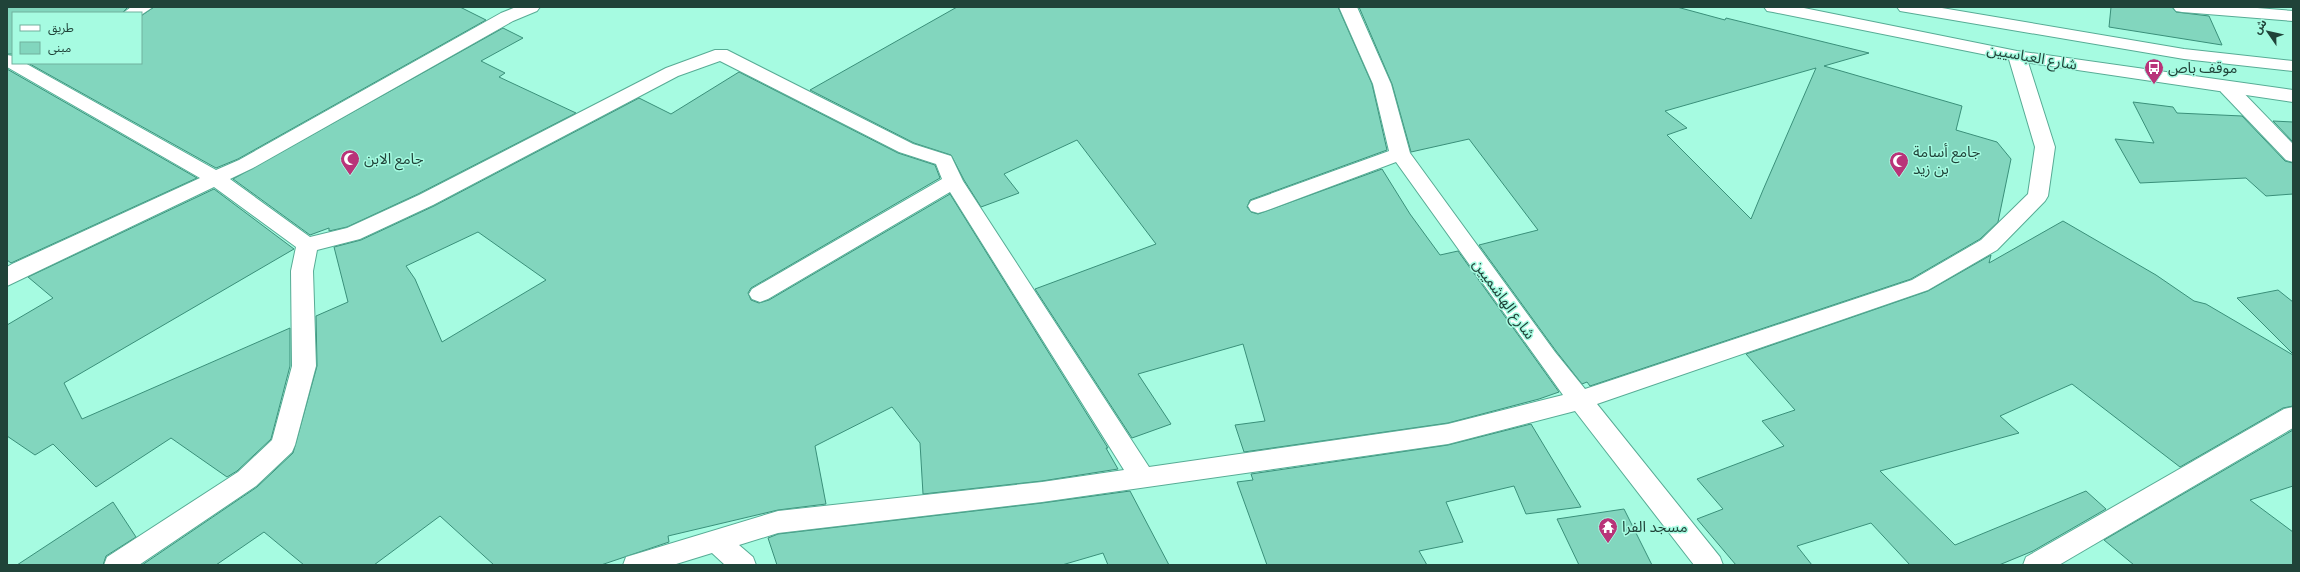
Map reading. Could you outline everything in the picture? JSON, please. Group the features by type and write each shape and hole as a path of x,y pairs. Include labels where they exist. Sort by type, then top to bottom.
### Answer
{"street":[{"path":"134,12 144,7"},
{"path":"7,278 20,269 246,164 508,17 530,7"},
{"name":"شارع الهاشميين","path":"1348,7 1382,84 1400,154 1547,358 1710,565"},
{"name":"شارع العباسيين","path":"1773,7 2017,56 2228,88 2293,96"},
{"name":"شارع العباسيين","path":"1906,7 2184,54 2293,66"},
{"path":"2182,7 2293,16"},
{"path":"21,64 214,178 307,245 354,234 426,200 672,72 721,54 906,148 944,160 953,181 1142,477"},
{"path":"636,565 778,522 1042,492 1448,434 1580,400 1920,285 1989,245 2038,196 2045,147 2017,56"},
{"path":"2228,88 2293,156"},
{"path":"1258,206 1400,154"},
{"path":"760,294 953,181"},
{"path":"117,565 247,479 283,445 304,366 302,271 307,245"},
{"path":"2036,565 2293,416"},
{"path":"716,540 743,565"}],"building":[{"path":"7,7 128,7 123,12 12,12 12,54 7,54"},
{"path":"154,7 460,7 486,20 238,159 216,168 30,64 142,64 142,15"},
{"path":"957,7 1338,7 1372,84 1387,150 1250,200 1247,207 1251,212 1258,214 1382,169 1410,214 1440,255 1458,251 1559,392 1539,399 1448,423 1244,452 1235,425 1265,421 1243,344 1138,374 1171,424 1132,438 1035,289 1156,244 1077,140 1004,174 1019,193 981,207 964,180 951,155 914,143 810,90"},
{"path":"1359,7 1677,7 1725,20 1726,18 1869,53 1824,66 1962,106 1956,130 1997,142 2011,159 1998,222 1980,239 1911,279 1590,386 1587,382 1582,384 1556,351 1479,245 1538,230 1469,139 1411,152 1392,84","holes":["1816,68 1751,219 1667,135 1687,128 1665,111"]},
{"path":"2111,7 2172,7 2176,12 2209,16 2222,45 2109,27"},
{"path":"503,28 523,38 481,61 505,73 499,77 576,113 418,194 347,227 329,231 329,228 310,235 233,179"},
{"path":"7,69 197,178 11,263 7,260"},
{"path":"739,72 898,153 935,165 940,178 751,288 748,293 751,300 759,303 769,300 950,194 1108,448 1106,448 1118,469 1042,481 923,494 920,443 892,407 815,446 826,504 778,510 668,536 669,542 601,565 494,565 440,516 374,565 304,565 264,532 216,565 142,565 257,487 293,453 317,366 316,316 348,302 334,247 361,240 434,206 639,98 671,114","holes":["478,232 546,280 442,342 415,279 406,266"]},
{"path":"2133,102 2173,107 2177,113 2242,116 2285,161 2293,163 2293,194 2266,196 2246,178 2140,183 2115,139 2154,143"},
{"path":"2273,121 2293,122 2293,142"},
{"path":"214,189 294,249 64,383 82,419 290,328 290,366 271,439 237,471 227,477 171,438 96,487 53,444 35,455 7,436 7,325 53,298 28,277"},
{"path":"2063,221 2156,275 2194,301 2206,304 2293,355 2293,406 2283,408 2180,467 2072,384 2000,416 2019,433 1880,471 1955,545 2086,491 2106,509 2033,551 1999,565 1910,565 1871,523 1797,546 1812,565 1736,565 1697,519 1723,509 1697,479 1784,446 1762,421 1795,410 1746,354 1928,291 1991,255 1989,263"},
{"path":"2278,290 2293,302 2293,354 2237,298"},
{"path":"1531,424 1581,507 1526,514 1514,486 1446,502 1463,542 1419,551 1427,565 1267,565 1237,482 1253,480 1251,474 1448,445"},
{"path":"2293,430 2293,486 2250,500 2293,532 2293,565 2134,565 2104,540"},
{"path":"1130,491 1169,565 1108,565 1103,553 1062,565 777,565 768,538 778,534 1042,503"},
{"path":"113,502 136,537 106,556 103,565 17,565"},
{"path":"1624,509 1652,565 1579,565 1557,519"}],"place":[{"name":"موقف باص","path":"2154,85"},
{"name":"جامع الابن","path":"350,176"},
{"name":"جامع أسامة بن زيد","path":"1899,178"},
{"name":"مسجد الفرا","path":"1608,544"}]}
